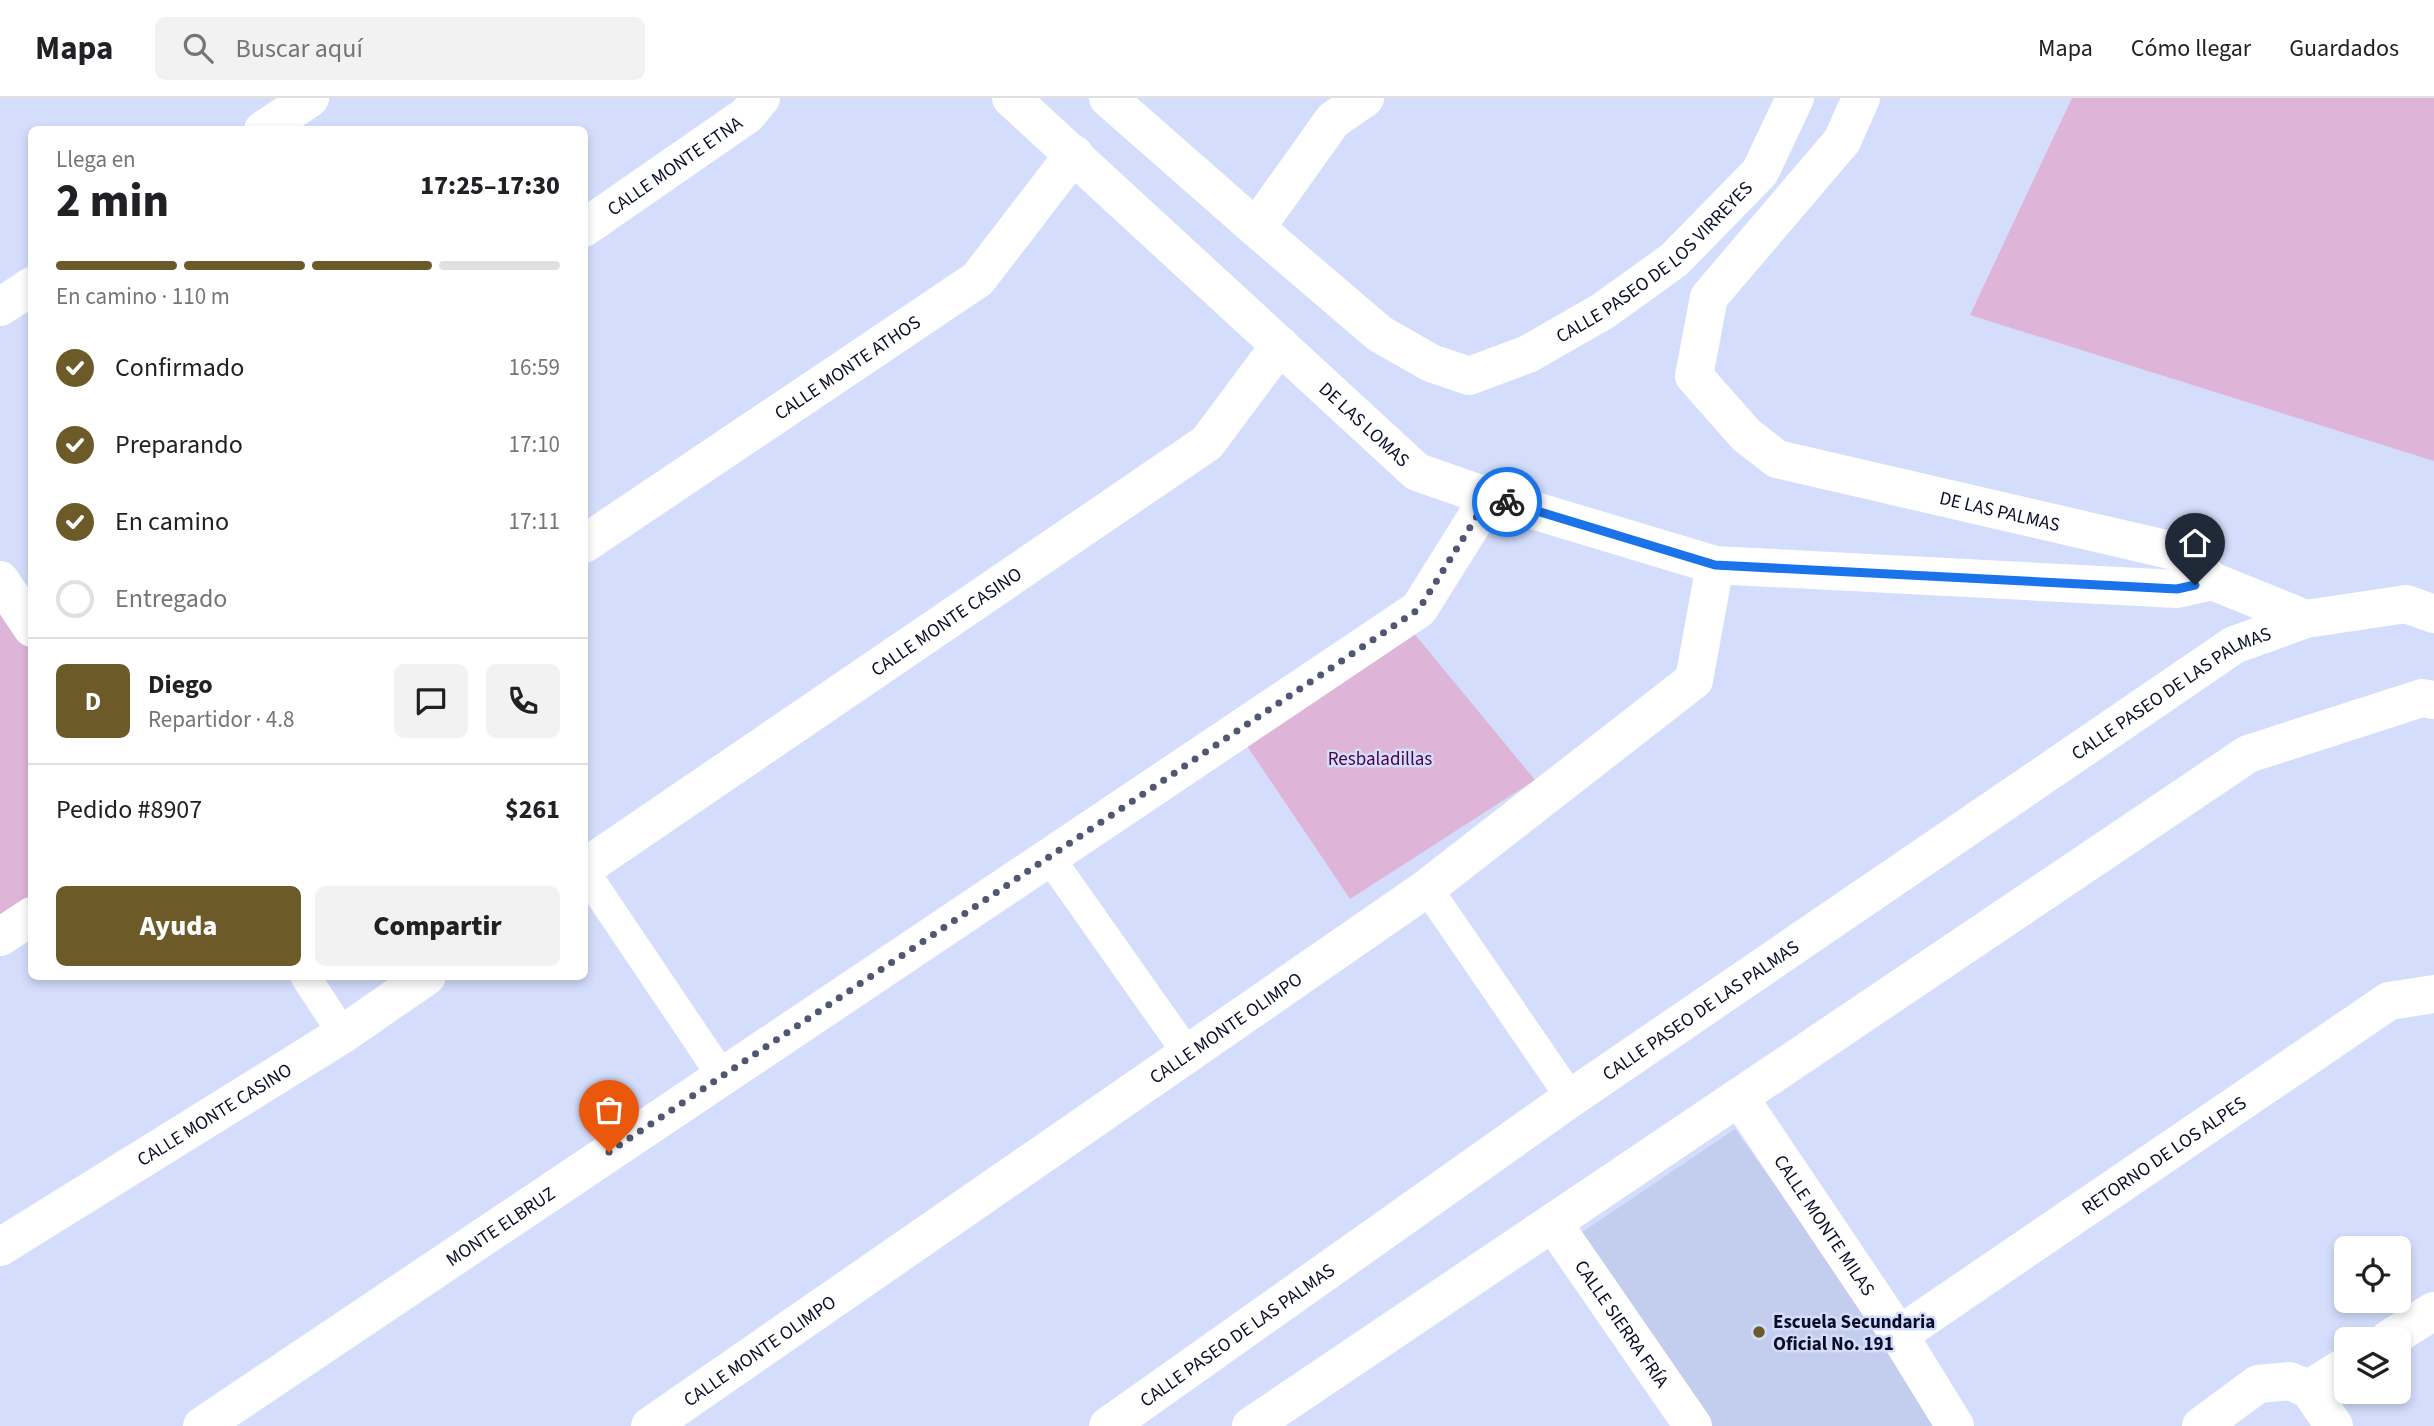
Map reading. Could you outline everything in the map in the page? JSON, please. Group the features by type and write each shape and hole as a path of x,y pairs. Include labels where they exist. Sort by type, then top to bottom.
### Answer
{"street":[{"path":"269,126 310,98"},
{"name":"CALLE MONTE ETNA","path":"588,225 747,115 761,98"},
{"name":"DE LAS LOMAS","path":"1012,98 1417,472 1489,497 1715,565 2177,589 2213,580"},
{"path":"1108,98 1255,228 1333,120 1365,98"},
{"name":"CALLE PASEO DE LOS VIRREYES","path":"1255,228 1380,334 1431,363 1469,376 1528,354 1603,311 1674,260 1760,173 1795,98"},
{"name":"DE LAS PALMAS","path":"1861,98 1842,141 1709,296 1694,376 1746,435 1777,459 2183,552 2213,580"},
{"name":"CALLE MONTE ATHOS","path":"588,541 978,279 1074,154"},
{"path":"0,307 28,289"},
{"name":"CALLE MONTE CASINO","path":"588,867 1207,443 1280,345"},
{"name":"MONTE ELBRUZ","path":"202,1426 1419,609 1489,497"},
{"name":"CALLE MONTE OLIMPO","path":"650,1426 1427,888 1694,680 1715,565"},
{"path":"0,580 28,619"},
{"path":"2213,580 2306,619 2406,604 2434,614"},
{"name":"CALLE PASEO DE LAS PALMAS","path":"1108,1426 1570,1098 2234,645 2306,619"},
{"path":"1251,1426 2248,754 2422,698 2434,701"},
{"path":"1049,857 1188,1054"},
{"path":"588,876 722,1076"},
{"path":"1427,888 1570,1098"},
{"path":"0,937 28,919"},
{"path":"308,980 343,1034"},
{"name":"CALLE MONTE CASINO","path":"0,1247 343,1034 421,980"},
{"name":"RETORNO DE LOS ALPES","path":"1899,1335 2389,1001 2434,993"},
{"name":"CALLE MONTE MILAS","path":"1739,1097 1899,1335 1955,1426"},
{"name":"CALLE SIERRA FRÍA","path":"1553,1223 1693,1426"},
{"path":"2408,1327 2434,1311"},
{"path":"2309,1389 2334,1373"},
{"path":"2201,1426 2258,1384 2289,1381 2309,1389 2334,1426"}],"shaded area":[{"name":"Escuela Secundaria Oficial No. 191","path":"1735,1129 1947,1426 1703,1426 1572,1239"}],"green space":[{"path":"2072,98 2434,98 2434,461 1970,315"},
{"path":"0,579 28,620 28,918 0,937"},
{"name":"Resbaladillas","path":"1403,620 1535,780 1350,899 1237,731"}],"way so far":[{"path":"609,1152 1419,609 1489,497 1507,502"}],"place":[{"name":"Escuela Secundaria Oficial No. 191","path":"1759,1332"}],"route":[{"path":"1507,502 1715,565 2177,589 2195,585"}]}
